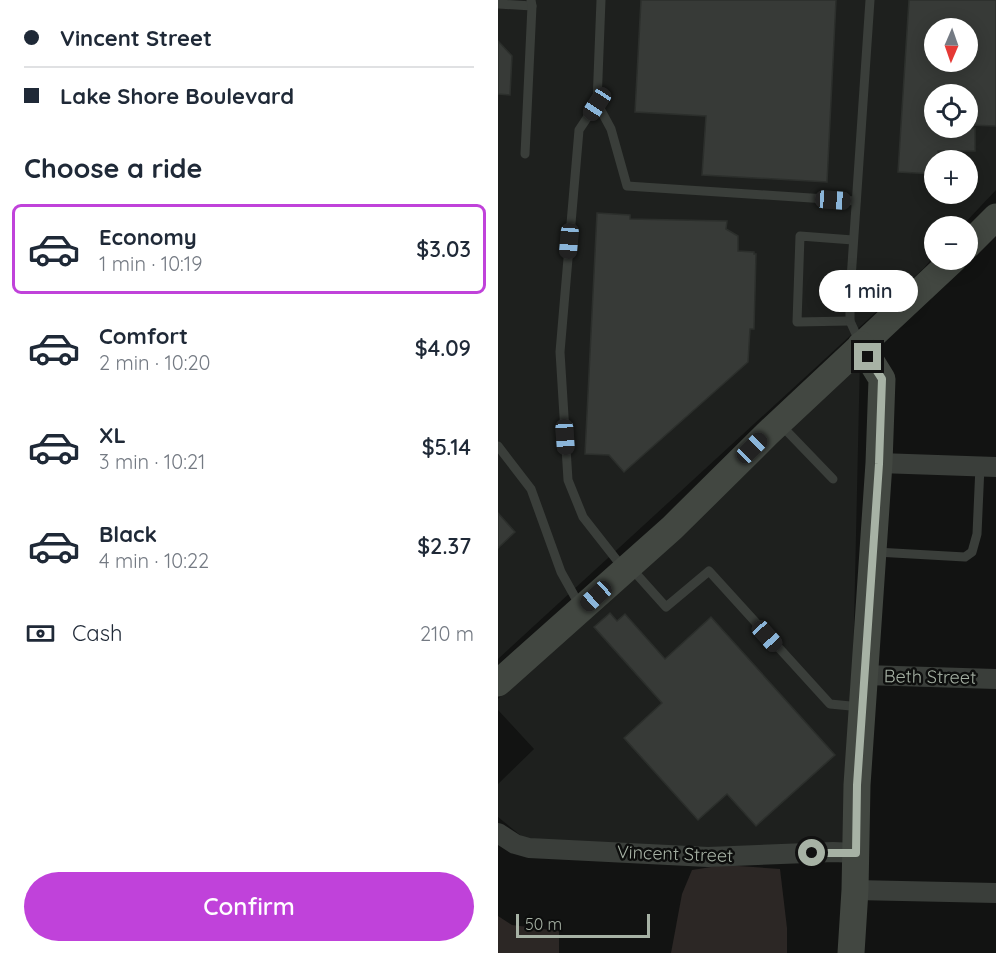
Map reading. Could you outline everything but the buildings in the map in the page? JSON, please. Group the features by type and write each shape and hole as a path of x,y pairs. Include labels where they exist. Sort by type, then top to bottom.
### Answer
{"main road":[{"path":"978,235 996,218"},
{"path":"498,683 672,528 778,423 942,270"},
{"path":"851,953 857,785 879,464 882,379 861,345"}],"street":[{"path":"879,464 988,466"},
{"name":"Beth Street","path":"864,675 996,679"},
{"name":"Vincent Street","path":"498,832 515,844 530,848 708,857 856,853"},
{"path":"855,890 996,893"}],"lane":[{"path":"601,0 597,104 611,129 627,186 856,201"},
{"path":"861,345 849,321 870,0"},
{"path":"498,4 531,3 525,154"},
{"path":"597,104 579,130 560,352 568,480 583,517 627,568 666,607 709,571 830,704 862,707"},
{"path":"849,321 797,322 800,236 854,240"},
{"path":"778,423 833,479"},
{"path":"498,446 531,489 561,572 582,608"},
{"path":"873,552 965,556 972,552 988,466"}],"shaded area":[{"path":"498,0 996,0 996,190 971,216 924,216 924,268 498,659"},
{"path":"860,358 849,846 709,851 525,839 498,817 498,784 534,749 498,710 498,699"},
{"path":"724,865 780,869 787,928 787,953 671,953 682,894 692,870"},
{"path":"498,916 512,925 559,931 559,953 498,953"}],"route":[{"path":"812,853 856,853 857,785 879,464 882,379 868,357"}]}
